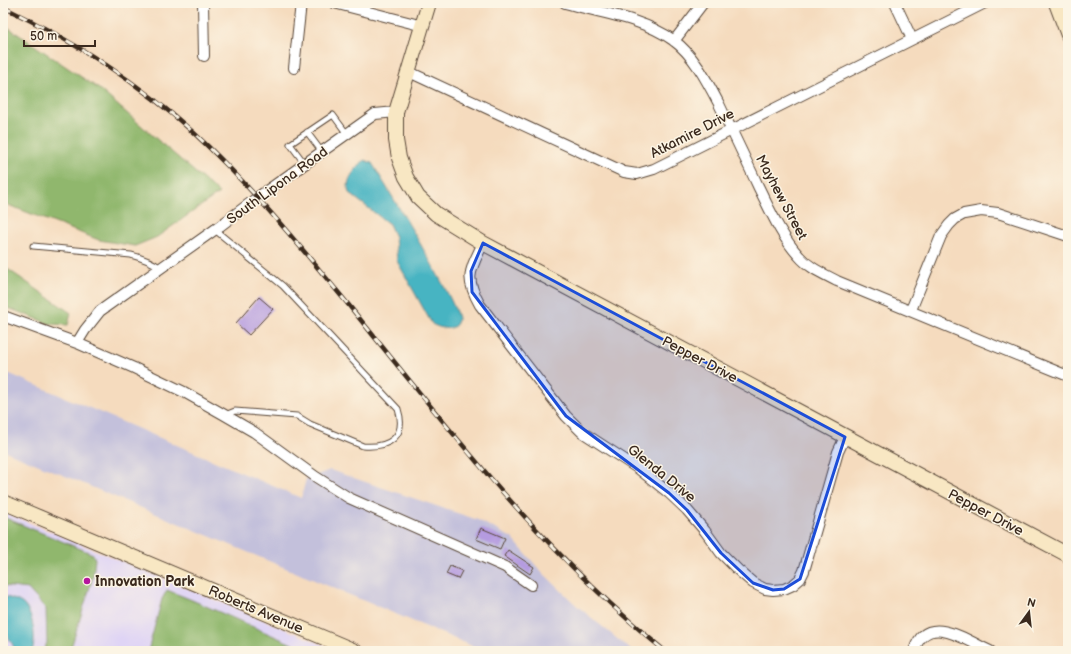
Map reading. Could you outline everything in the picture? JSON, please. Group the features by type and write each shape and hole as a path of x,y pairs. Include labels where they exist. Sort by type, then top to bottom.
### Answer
{"street":[{"path":"203,3 204,56"},
{"path":"294,68 301,3"},
{"path":"334,3 423,26"},
{"path":"396,112 407,71 423,26 429,3"},
{"path":"674,40 703,3"},
{"path":"895,3 912,39"},
{"name":"Atkamire Drive","path":"407,71 624,172 631,174 643,173 654,169 731,129 985,3"},
{"path":"1056,3 1068,35"},
{"name":"Mayhew Street","path":"570,4 648,26 674,40 690,55 701,72 731,129 771,212 786,239 800,257 819,272 1068,376"},
{"name":"South Lipona Road","path":"77,343 100,311 215,230 258,196 306,164 375,114 396,112"},
{"name":"Pepper Drive","path":"396,112 396,136 399,158 406,177 418,197 436,214 483,243 1068,555"},
{"path":"911,310 941,236 952,222 964,214 981,211 998,213 1068,236"},
{"name":"Glenda Drive","path":"483,243 471,271 470,281 472,292 480,305 566,416 582,432 639,469 669,493 687,510 721,553 753,583 765,589 773,590 784,589 793,585 800,579 809,558 834,466 846,437"},
{"path":"3,316 77,343 141,372 225,415 254,432 316,477 349,498 505,567 531,584"},
{"name":"Roberts Avenue","path":"3,502 355,651"},
{"path":"914,651 918,641 924,634 936,629 946,630 990,651"}],"lane":[{"path":"306,164 290,144 332,115 347,134"},
{"path":"307,132 322,152"},
{"path":"215,230 283,286 398,409 401,419 399,430 394,439 388,444 380,446 363,446 310,424 297,416 235,411 225,415"},
{"path":"33,246 131,255 143,258 161,268"}],"highlighted area":[{"path":"483,243 845,437 800,579 784,589 773,590 753,583 721,553 687,510 669,493 566,416 472,292 471,271"}],"shaded area":[{"path":"3,371 301,498 306,479 330,470 478,520 512,538 539,569 576,605 632,651 484,651 3,450"},
{"name":"Innovation Park","path":"3,512 338,651 3,651"}],"green space":[{"path":"3,24 99,89 219,193 157,237 135,246 99,240 3,203"},
{"path":"3,267 71,313 68,325 50,324 3,306"},
{"path":"3,517 93,554 95,559 93,577 70,651 43,651 47,643 46,609 28,589 3,586"},
{"path":"167,590 308,651 148,651 162,599"}],"water":[{"path":"364,160 372,163 435,269 455,310 458,320 454,327 443,328 432,324 397,261 395,237 389,224 349,193 348,183 354,171"},
{"path":"3,596 14,599 24,605 30,614 34,634 32,651 16,651 3,627"}],"building":[{"path":"259,297 273,309 249,335 236,323"},
{"path":"481,528 505,538 500,549 476,539"},
{"path":"508,550 534,567 530,574 504,556"},
{"path":"450,566 462,571 458,579 446,574"}],"railway":[{"path":"3,7 54,33 127,79 172,114 215,153 235,173 292,237 459,441 536,530 620,613 665,651"}],"place":[{"name":"Innovation Park","path":"87,581"}]}
